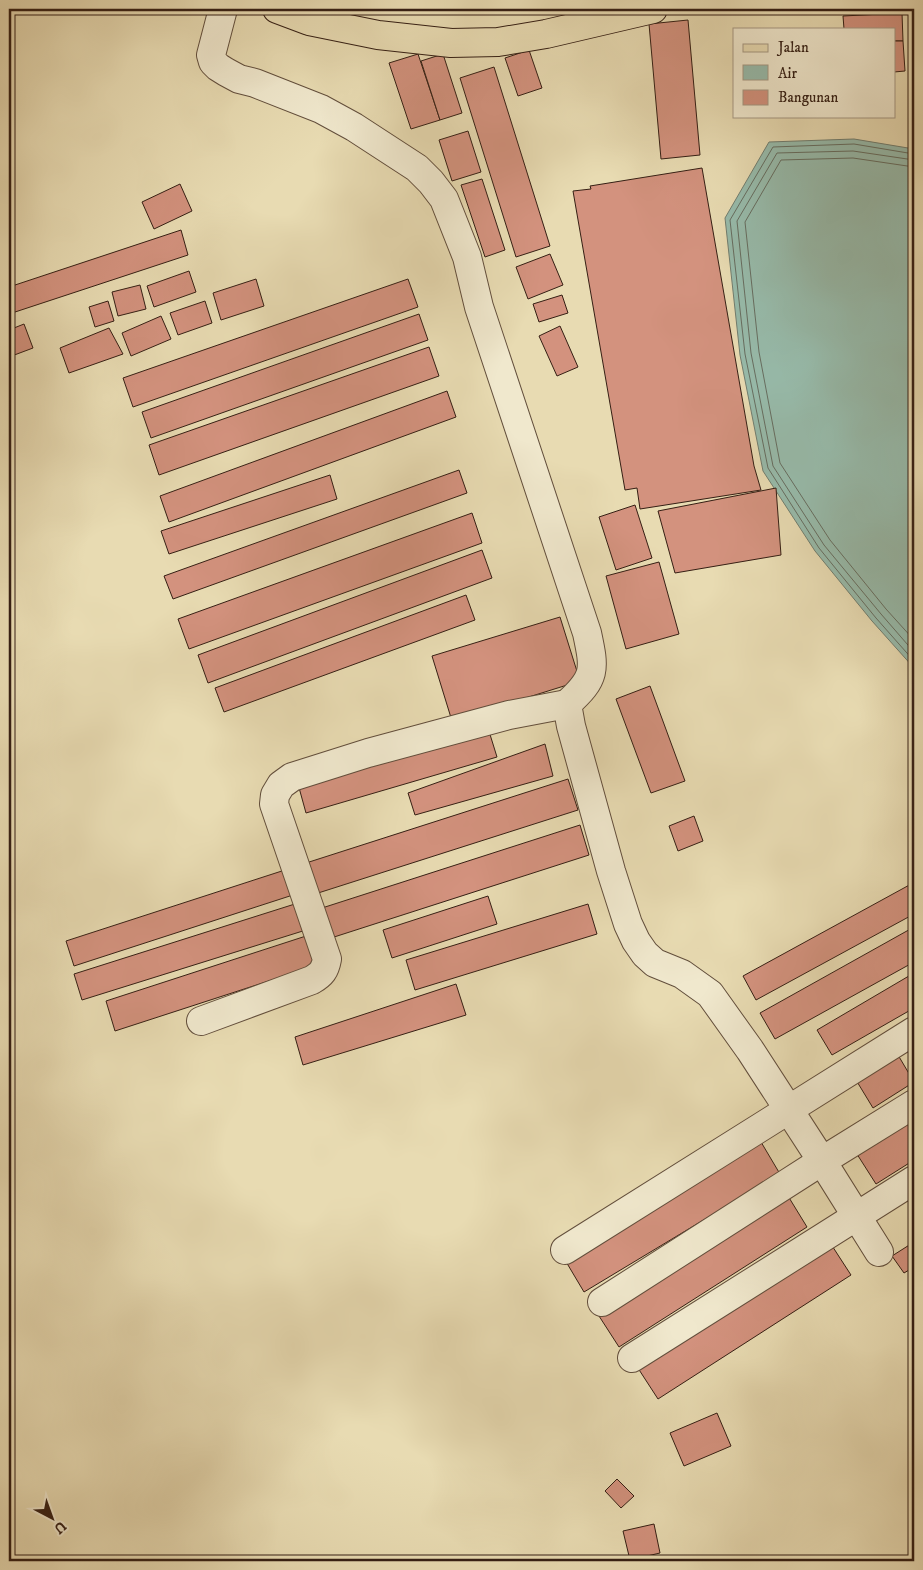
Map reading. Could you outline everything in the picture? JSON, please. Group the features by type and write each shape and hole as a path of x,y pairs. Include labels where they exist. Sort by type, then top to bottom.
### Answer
{"main road":[{"path":"276,9 309,21 378,35 451,43 498,42 546,34 653,9"}],"lane":[{"path":"201,1021 312,980 322,974 325,968 327,959 274,804 275,794 281,785 292,776 368,753 509,715 567,704 580,692 589,679 593,666 587,633 479,307 467,256 444,199 417,168 354,127 321,109 255,83 239,79 218,67 213,62 211,55 223,9"},
{"path":"567,704 571,726 611,871 628,924 636,941 645,954 655,963 682,974 710,994 789,1110 879,1252"},
{"path":"565,1250 914,1031"},
{"path":"602,1302 914,1104"},
{"path":"632,1358 914,1180"}],"water":[{"path":"854,139 914,149 914,668 872,621 815,551 763,471 740,355 725,218 769,142"}],"building":[{"path":"902,13 903,41 896,41 896,28 844,28 843,16"},
{"path":"688,20 700,155 661,159 649,24"},
{"path":"896,41 903,41 905,71 896,72"},
{"path":"529,50 542,88 518,96 505,58"},
{"path":"418,54 440,120 411,129 389,63"},
{"path":"443,54 462,113 440,120 421,61"},
{"path":"494,67 550,246 516,257 460,78"},
{"path":"468,131 481,172 452,181 439,140"},
{"path":"702,168 754,466 761,490 640,509 637,488 625,490 573,191 591,189 590,186"},
{"path":"482,179 505,250 485,257 461,185"},
{"path":"180,184 192,211 154,229 142,202"},
{"path":"181,230 188,255 9,314 9,287"},
{"path":"550,254 563,285 528,299 516,267"},
{"path":"189,271 196,292 154,307 147,286"},
{"path":"256,279 264,306 221,320 213,293"},
{"path":"408,279 418,307 133,407 123,378"},
{"path":"140,285 146,309 118,316 112,292"},
{"path":"562,295 568,313 539,322 533,304"},
{"path":"108,301 114,321 95,327 89,307"},
{"path":"205,301 212,323 178,335 170,313"},
{"path":"419,314 428,340 151,438 142,412"},
{"path":"161,316 171,339 131,356 122,333"},
{"path":"24,324 33,348 9,357 9,330"},
{"path":"560,326 578,367 557,376 539,336"},
{"path":"109,328 123,354 69,373 60,348"},
{"path":"429,347 439,376 159,475 149,445"},
{"path":"447,391 456,417 169,522 160,496"},
{"path":"459,470 467,493 173,599 164,576"},
{"path":"330,475 337,499 169,554 161,531"},
{"path":"776,488 781,555 675,573 658,511"},
{"path":"635,505 652,558 616,570 599,517"},
{"path":"472,513 482,543 189,649 178,619"},
{"path":"482,550 492,578 208,683 198,655"},
{"path":"659,562 679,634 626,649 606,576"},
{"path":"466,595 475,620 224,712 215,688"},
{"path":"560,617 580,681 452,721 432,656"},
{"path":"650,686 685,781 651,793 616,699"},
{"path":"488,728 497,757 306,813 298,784"},
{"path":"545,744 553,776 415,815 408,793"},
{"path":"568,779 578,810 315,894 306,863"},
{"path":"694,816 703,841 678,851 669,826"},
{"path":"580,825 589,855 331,938 322,908"},
{"path":"288,869 296,894 74,966 66,941"},
{"path":"913,883 914,914 756,1000 743,976"},
{"path":"488,896 497,924 392,958 383,930"},
{"path":"298,903 306,930 82,1000 74,974"},
{"path":"588,904 597,934 415,990 406,960"},
{"path":"914,927 914,962 775,1039 760,1013"},
{"path":"306,936 315,966 115,1031 106,1001"},
{"path":"914,973 914,1008 832,1055 817,1030"},
{"path":"456,984 466,1015 303,1065 295,1037"},
{"path":"898,1055 914,1082 873,1108 856,1080"},
{"path":"914,1114 914,1160 876,1184 855,1151"},
{"path":"761,1142 780,1174 584,1292 565,1260"},
{"path":"788,1196 807,1227 619,1347 599,1316"},
{"path":"827,1238 851,1275 658,1399 634,1362"},
{"path":"914,1242 914,1267 904,1273 892,1256"},
{"path":"717,1413 731,1446 684,1466 670,1433"},
{"path":"617,1479 634,1496 621,1508 605,1491"},
{"path":"654,1524 660,1553 630,1560 623,1531"}]}
